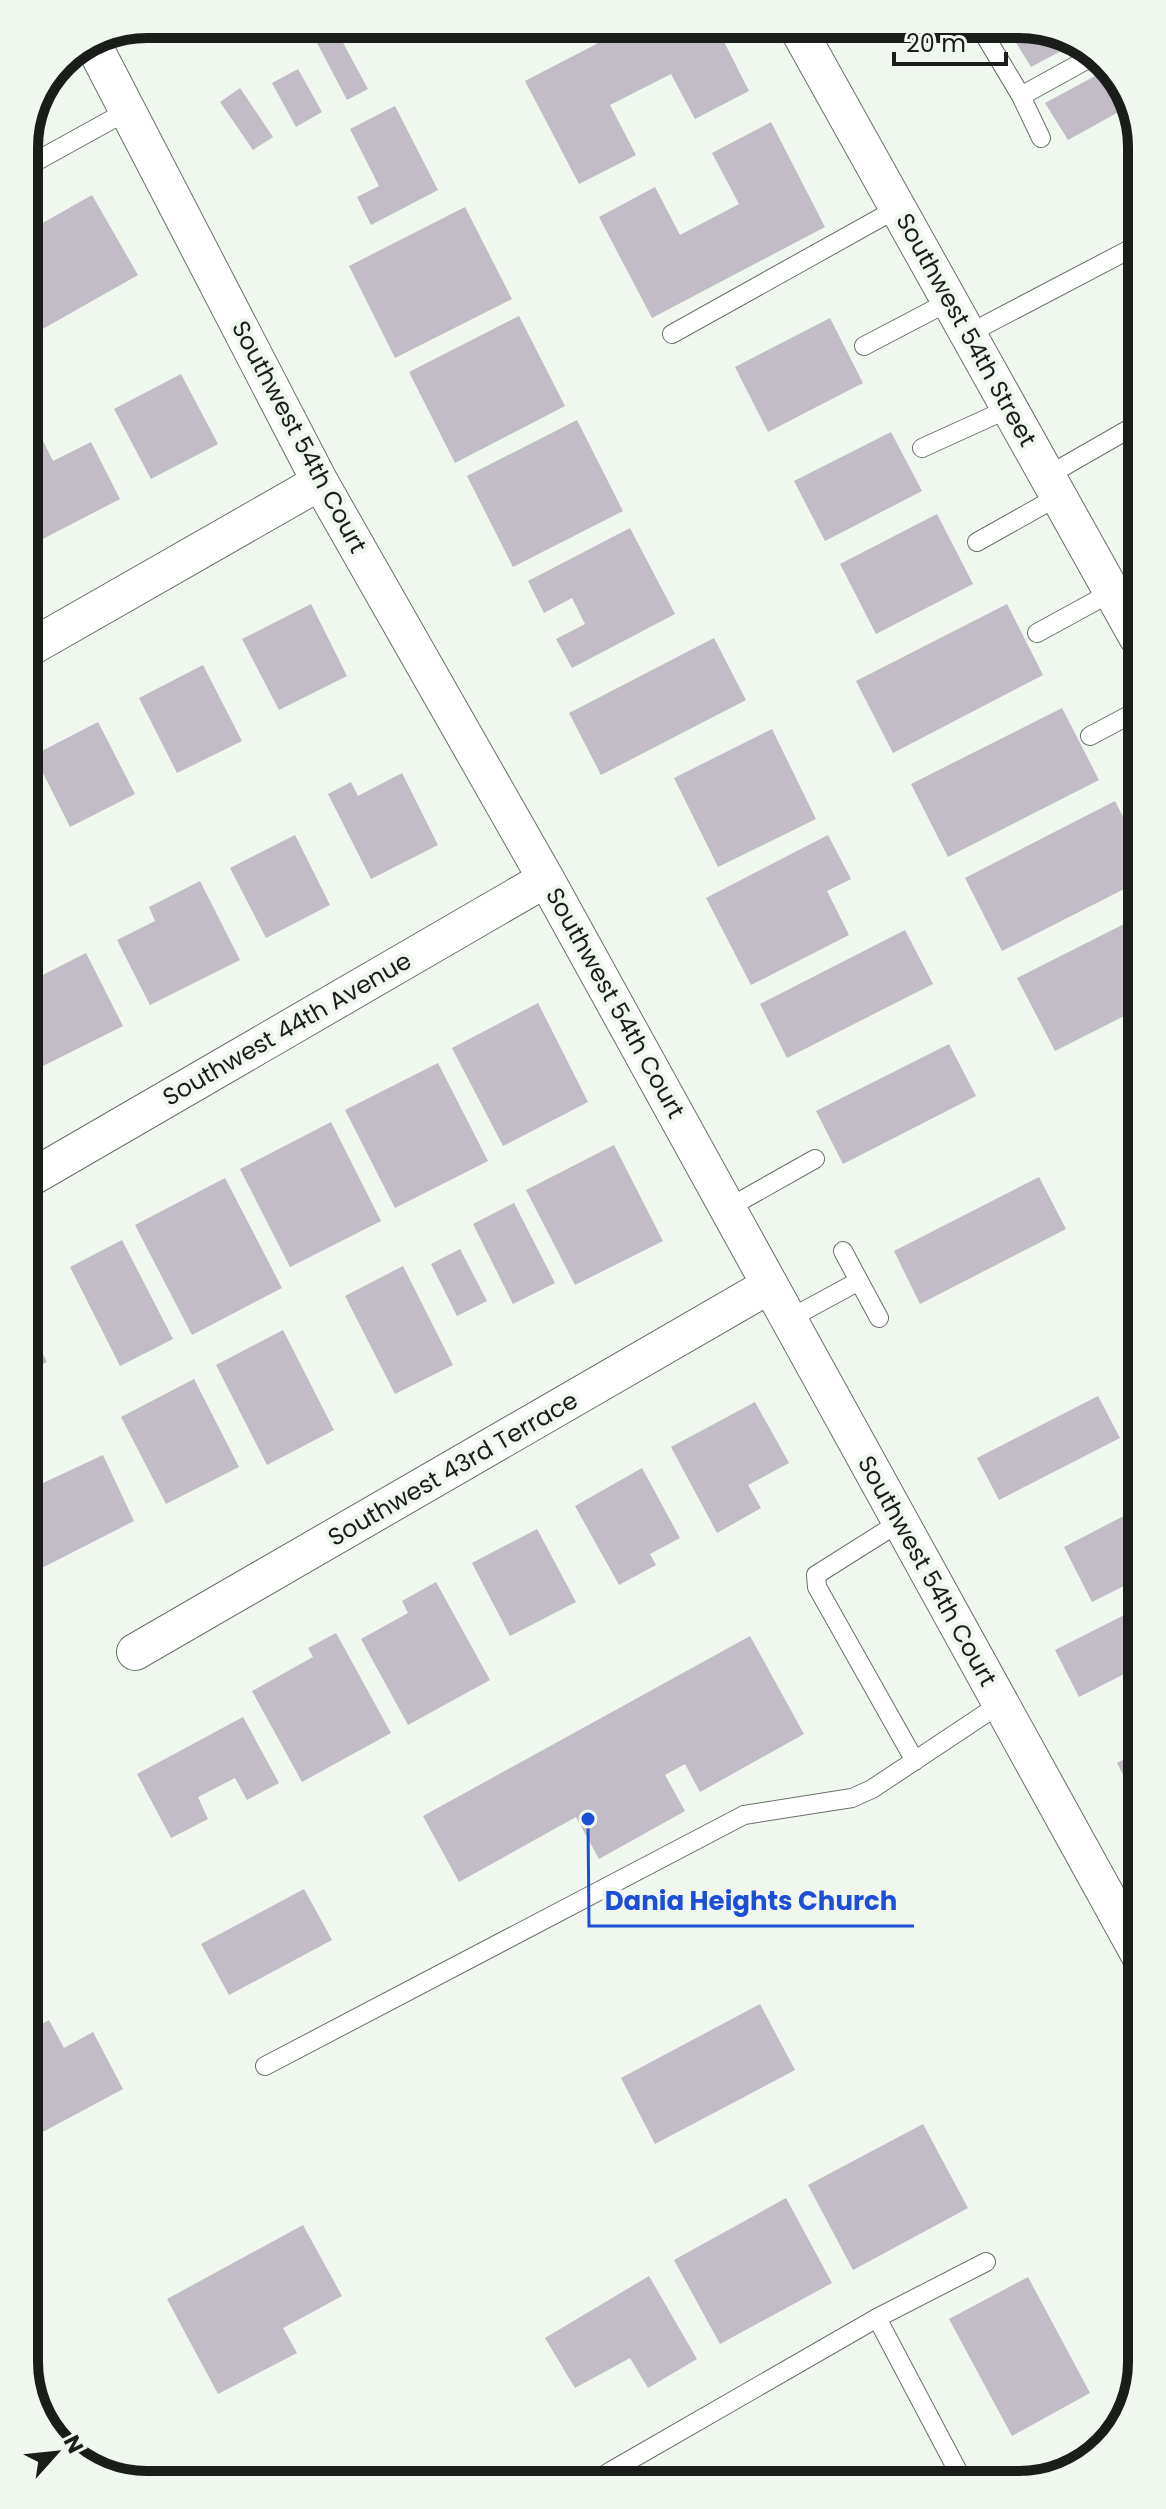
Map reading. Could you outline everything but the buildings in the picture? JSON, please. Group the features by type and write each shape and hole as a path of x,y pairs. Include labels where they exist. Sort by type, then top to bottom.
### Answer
{"street":[{"name":"Southwest 54th Street","path":"803,38 1053,486 1122,595"},
{"name":"Southwest 54th Court","path":"97,51 320,482 546,879 1128,1935"},
{"path":"38,643 320,482"},
{"name":"Southwest 44th Avenue","path":"38,1174 546,879"},
{"name":"Southwest 43rd Terrace","path":"135,1652 770,1285"}],"lane":[{"path":"989,38 1041,138"},
{"path":"1021,96 1085,61"},
{"path":"38,160 129,110"},
{"path":"672,334 898,208"},
{"path":"968,334 1128,250"},
{"path":"864,346 950,301"},
{"path":"922,448 1010,408"},
{"path":"977,542 1128,431"},
{"path":"1037,633 1122,595"},
{"path":"1090,736 1128,716"},
{"path":"728,1208 815,1159"},
{"path":"843,1251 879,1318"},
{"path":"789,1319 859,1281"},
{"path":"900,1522 816,1575 817,1587 915,1761"},
{"path":"265,2066 744,1815 852,1798 872,1789 1000,1704"},
{"path":"622,2471 877,2318 986,2262"},
{"path":"877,2318 958,2471"}],"place":[{"name":"Dania Heights Church","path":"588,1819"}]}
